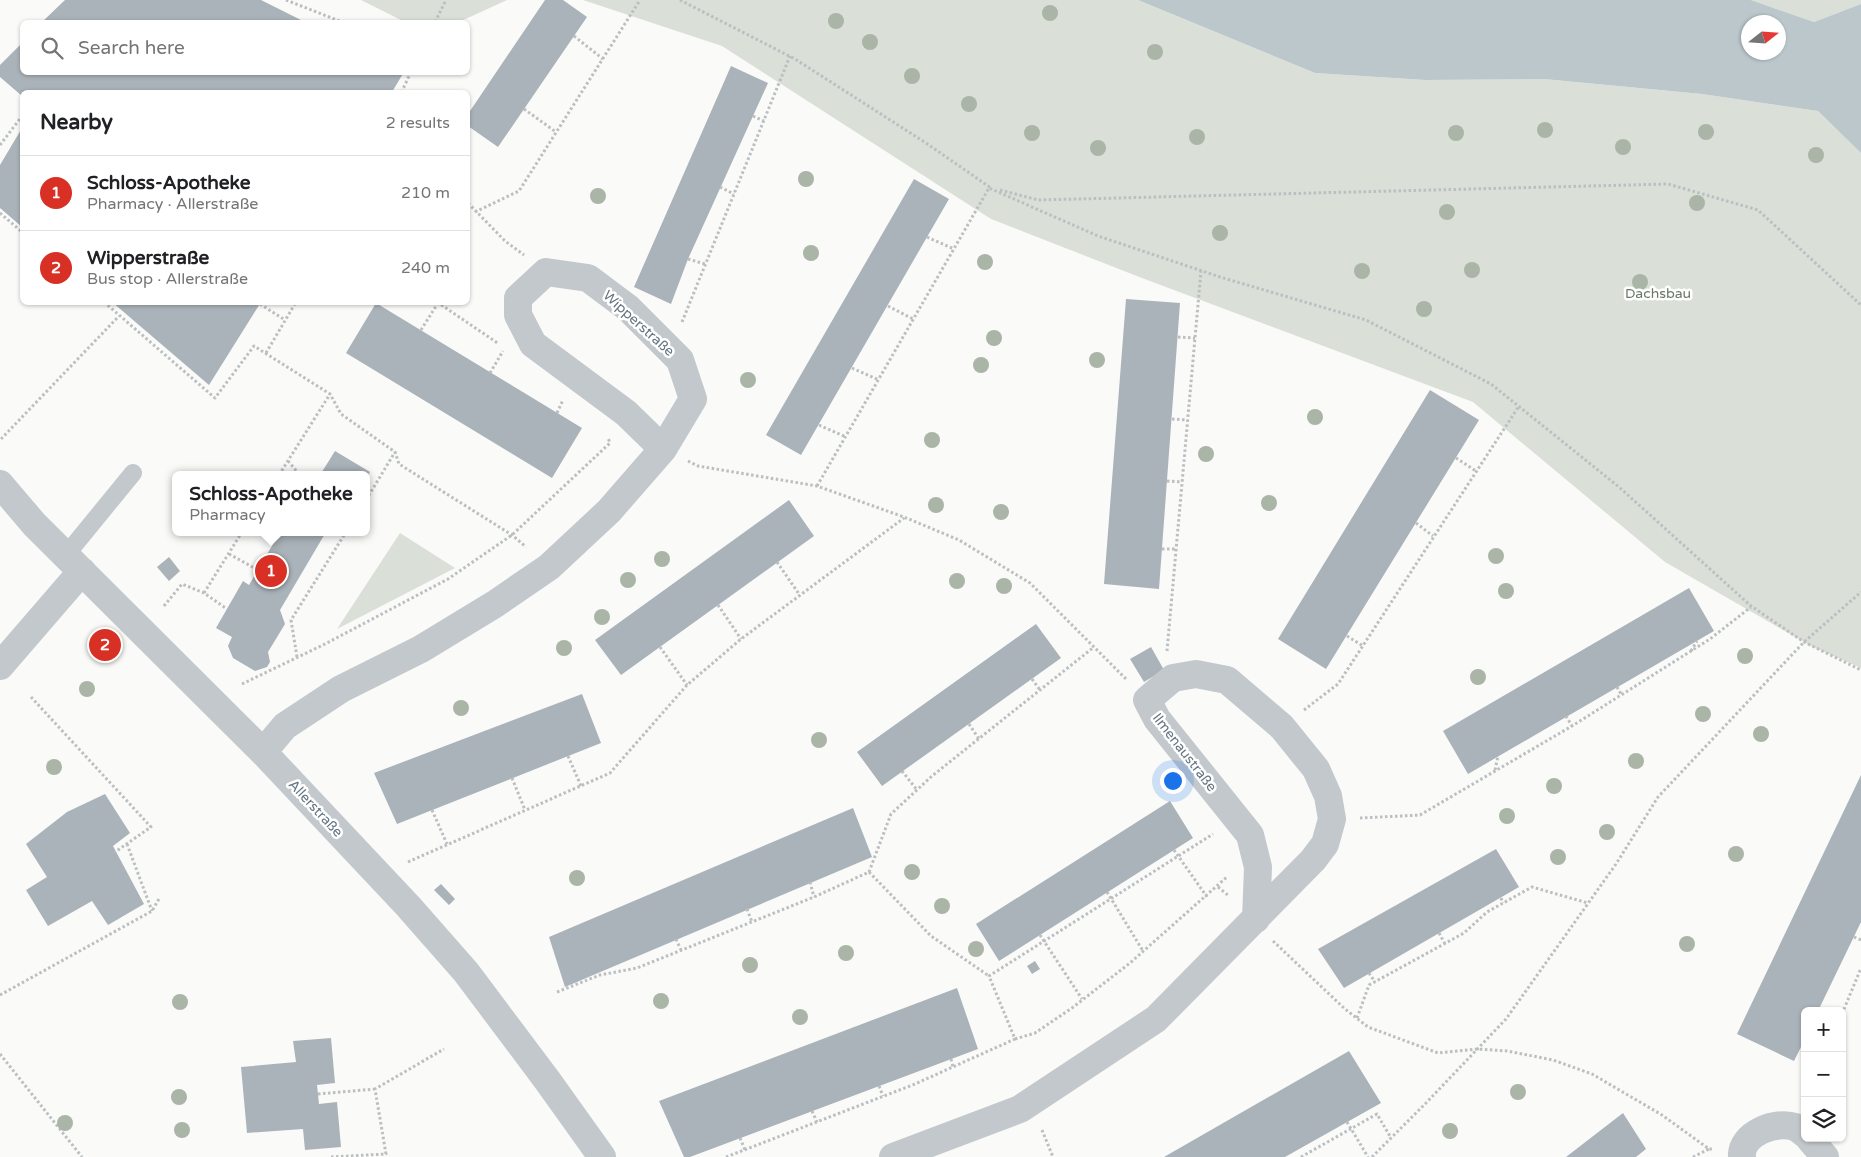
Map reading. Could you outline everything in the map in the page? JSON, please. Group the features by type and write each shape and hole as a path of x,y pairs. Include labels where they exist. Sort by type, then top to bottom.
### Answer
{"street":[{"name":"Wipperstraße","path":"263,752 285,726 333,694 429,644 495,604 549,568 609,511 663,449 693,399 680,360 628,308 588,278 546,272"},
{"path":"546,272 518,298 518,315 533,344 626,414 663,449"},
{"name":"Allerstraße","path":"0,484 34,524 263,752 401,898 466,972 602,1157"},
{"path":"0,666 74,563"},
{"path":"893,1157 1020,1109 1156,1019 1313,860 1325,844 1332,819 1328,796 1316,769 1282,727 1227,680 1196,674 1173,678"},
{"name":"Ilmenaustraße","path":"1173,678 1147,700 1157,719 1250,835 1258,868 1256,919"},
{"path":"1741,1154 1748,1139 1768,1127 1779,1125 1795,1127 1801,1131"},
{"path":"1813,1142 1825,1157"}],"lane":[{"path":"74,563 133,473"}],"path":[{"path":"286,0 337,20"},
{"path":"436,20 446,0"},
{"path":"475,212 519,191 640,0"},
{"path":"680,0 790,56 926,143 989,188 1098,236 1201,271 1366,320 1491,384 1620,487 1751,606 1804,642 1861,670"},
{"path":"574,36 603,59"},
{"path":"670,351 790,56"},
{"path":"402,90 410,75"},
{"path":"524,109 556,132"},
{"path":"753,116 764,122"},
{"path":"0,145 20,119"},
{"path":"989,188 1038,200 1668,184 1758,210 1861,305"},
{"path":"720,187 734,194"},
{"path":"817,486 989,188"},
{"path":"470,206 504,241 546,272"},
{"path":"0,213 20,230"},
{"path":"927,237 954,249"},
{"path":"688,259 705,264"},
{"path":"1173,678 1166,648 1201,271"},
{"path":"107,305 215,398 254,346 266,353 330,394 341,414 395,452 398,464 512,535 549,568"},
{"path":"262,305 285,320"},
{"path":"266,353 294,305"},
{"path":"420,330 437,305"},
{"path":"441,305 505,348 490,373"},
{"path":"888,306 914,319"},
{"path":"1,440 119,316"},
{"path":"1178,338 1195,338"},
{"path":"852,368 878,380"},
{"path":"282,471 330,394"},
{"path":"1282,727 1338,684 1432,536 1519,406"},
{"path":"1172,419 1188,420"},
{"path":"819,425 846,437"},
{"path":"606,435 610,443"},
{"path":"242,684 448,579 512,535 610,443 619,444"},
{"path":"663,449 698,466 817,486 904,517 959,540 1030,582 1147,700"},
{"path":"370,493 395,452"},
{"path":"1456,458 1476,471"},
{"path":"288,461 297,471"},
{"path":"1167,481 1182,482"},
{"path":"408,862 610,773 686,685 741,638 904,517"},
{"path":"1416,523 1432,536"},
{"path":"204,593 240,536"},
{"path":"297,657 290,620 343,536"},
{"path":"1162,549 1175,549"},
{"path":"229,554 258,570"},
{"path":"777,562 799,594"},
{"path":"164,606 182,584 204,593 227,608"},
{"path":"1347,1122 1370,1157 1391,1138 1506,1019 1616,864 1658,796 1804,642 1861,592"},
{"path":"718,605 741,638"},
{"path":"1332,819 1420,815 1572,726 1710,639 1751,606"},
{"path":"1346,636 1362,646"},
{"path":"1690,651 1697,641"},
{"path":"660,647 686,685"},
{"path":"557,992 600,975 638,968 814,897 869,872 891,814 979,738 1094,647"},
{"path":"1032,679 1040,690"},
{"path":"1617,687 1621,694"},
{"path":"31,697 151,827 115,852"},
{"path":"1566,716 1572,726"},
{"path":"969,724 979,738"},
{"path":"568,756 581,786"},
{"path":"1494,771 1498,756"},
{"path":"902,771 917,790"},
{"path":"512,778 525,810"},
{"path":"432,810 448,844"},
{"path":"989,976 1237,819"},
{"path":"127,844 152,911"},
{"path":"1174,850 1207,897"},
{"path":"869,872 930,936 989,976 1015,1039"},
{"path":"726,1157 883,1096 1035,1032 1082,999 1143,951 1207,897 1232,873"},
{"path":"810,882 814,897"},
{"path":"1357,1018 1369,985 1464,933 1487,912 1532,887 1588,903"},
{"path":"1108,892 1143,951"},
{"path":"0,995 152,911 160,897"},
{"path":"1502,898 1503,903"},
{"path":"747,909 752,922"},
{"path":"1256,919 1278,947 1368,1027 1438,1053 1477,1049 1507,1051 1553,1060 1592,1074 1662,1115 1709,1149 1741,1154"},
{"path":"1438,933 1445,944"},
{"path":"1040,935 1082,999"},
{"path":"1854,937 1861,940"},
{"path":"676,939 681,950"},
{"path":"1845,1007 1861,968"},
{"path":"607,969 610,973"},
{"path":"1369,973 1375,982"},
{"path":"318,1094 374,1089 444,1049"},
{"path":"0,1054 82,1157"},
{"path":"951,1059 953,1067"},
{"path":"879,1086 883,1096"},
{"path":"331,1157 386,1154 374,1089"},
{"path":"812,1111 817,1122"},
{"path":"1301,1157 1377,1114 1391,1138"},
{"path":"740,1138 745,1150"},
{"path":"1693,1157 1709,1149"}],"green space":[{"path":"361,0 507,0 463,20 401,20"},
{"name":"Dachsbau","path":"583,0 1138,0 1315,73 1425,80 1544,79 1702,94 1818,111 1861,153 1861,668 1811,646 1665,562 1473,402 1142,278 991,219 722,46"},
{"path":"1751,0 1861,0 1861,4 1814,22"},
{"path":"400,533 455,568 337,629"}],"shaded area":[{"path":"1138,0 1751,0 1814,22 1861,4 1861,153 1818,111 1702,94 1544,79 1425,80 1315,73"}],"building":[{"path":"65,0 261,0 301,20 44,20"},
{"path":"545,0 563,0 587,17 498,147 470,127 470,111"},
{"path":"20,45 20,75 402,75 393,90 20,90 20,94 0,77 0,65"},
{"path":"731,66 768,83 688,259 671,304 634,287"},
{"path":"20,131 20,225 0,208 0,165"},
{"path":"914,179 949,199 801,455 766,435"},
{"path":"1126,299 1180,303 1159,589 1104,584"},
{"path":"116,305 259,305 209,385"},
{"path":"375,305 379,305 582,428 552,478 346,353"},
{"path":"1430,390 1479,420 1326,669 1278,639"},
{"path":"335,451 368,471 322,471"},
{"path":"789,500 814,536 621,675 595,640"},
{"path":"278,536 324,536 280,610 285,624 268,652 270,662 267,667 255,671 233,658 228,646 232,637 216,628 243,581 249,585"},
{"path":"169,557 180,571 169,581 157,567"},
{"path":"1689,588 1714,631 1468,774 1443,731"},
{"path":"1036,624 1061,658 882,786 857,752"},
{"path":"1151,647 1164,670 1144,682 1130,659"},
{"path":"582,694 601,743 397,824 374,773"},
{"path":"1861,775 1861,922 1820,1007 1801,1007 1801,1047 1794,1061 1737,1034"},
{"path":"105,794 130,833 113,846 144,904 108,925 92,901 48,926 26,890 47,877 26,844 67,812"},
{"path":"1170,801 1193,838 999,961 976,924"},
{"path":"853,808 872,857 565,987 549,937"},
{"path":"1496,849 1519,887 1344,988 1318,949"},
{"path":"441,884 455,899 449,905 434,890"},
{"path":"1035,961 1040,969 1032,974 1027,966"},
{"path":"957,988 978,1049 690,1157 684,1157 659,1101"},
{"path":"331,1038 335,1083 317,1085 319,1104 337,1102 341,1147 305,1150 303,1129 247,1133 241,1067 296,1062 293,1041"},
{"path":"1349,1051 1381,1103 1285,1157 1164,1157"},
{"path":"1623,1113 1646,1149 1636,1157 1566,1157"}],"place":[{"name":"Schloss-Apotheke","path":"271,571"},
{"name":"Wipperstraße","path":"105,645"}]}
